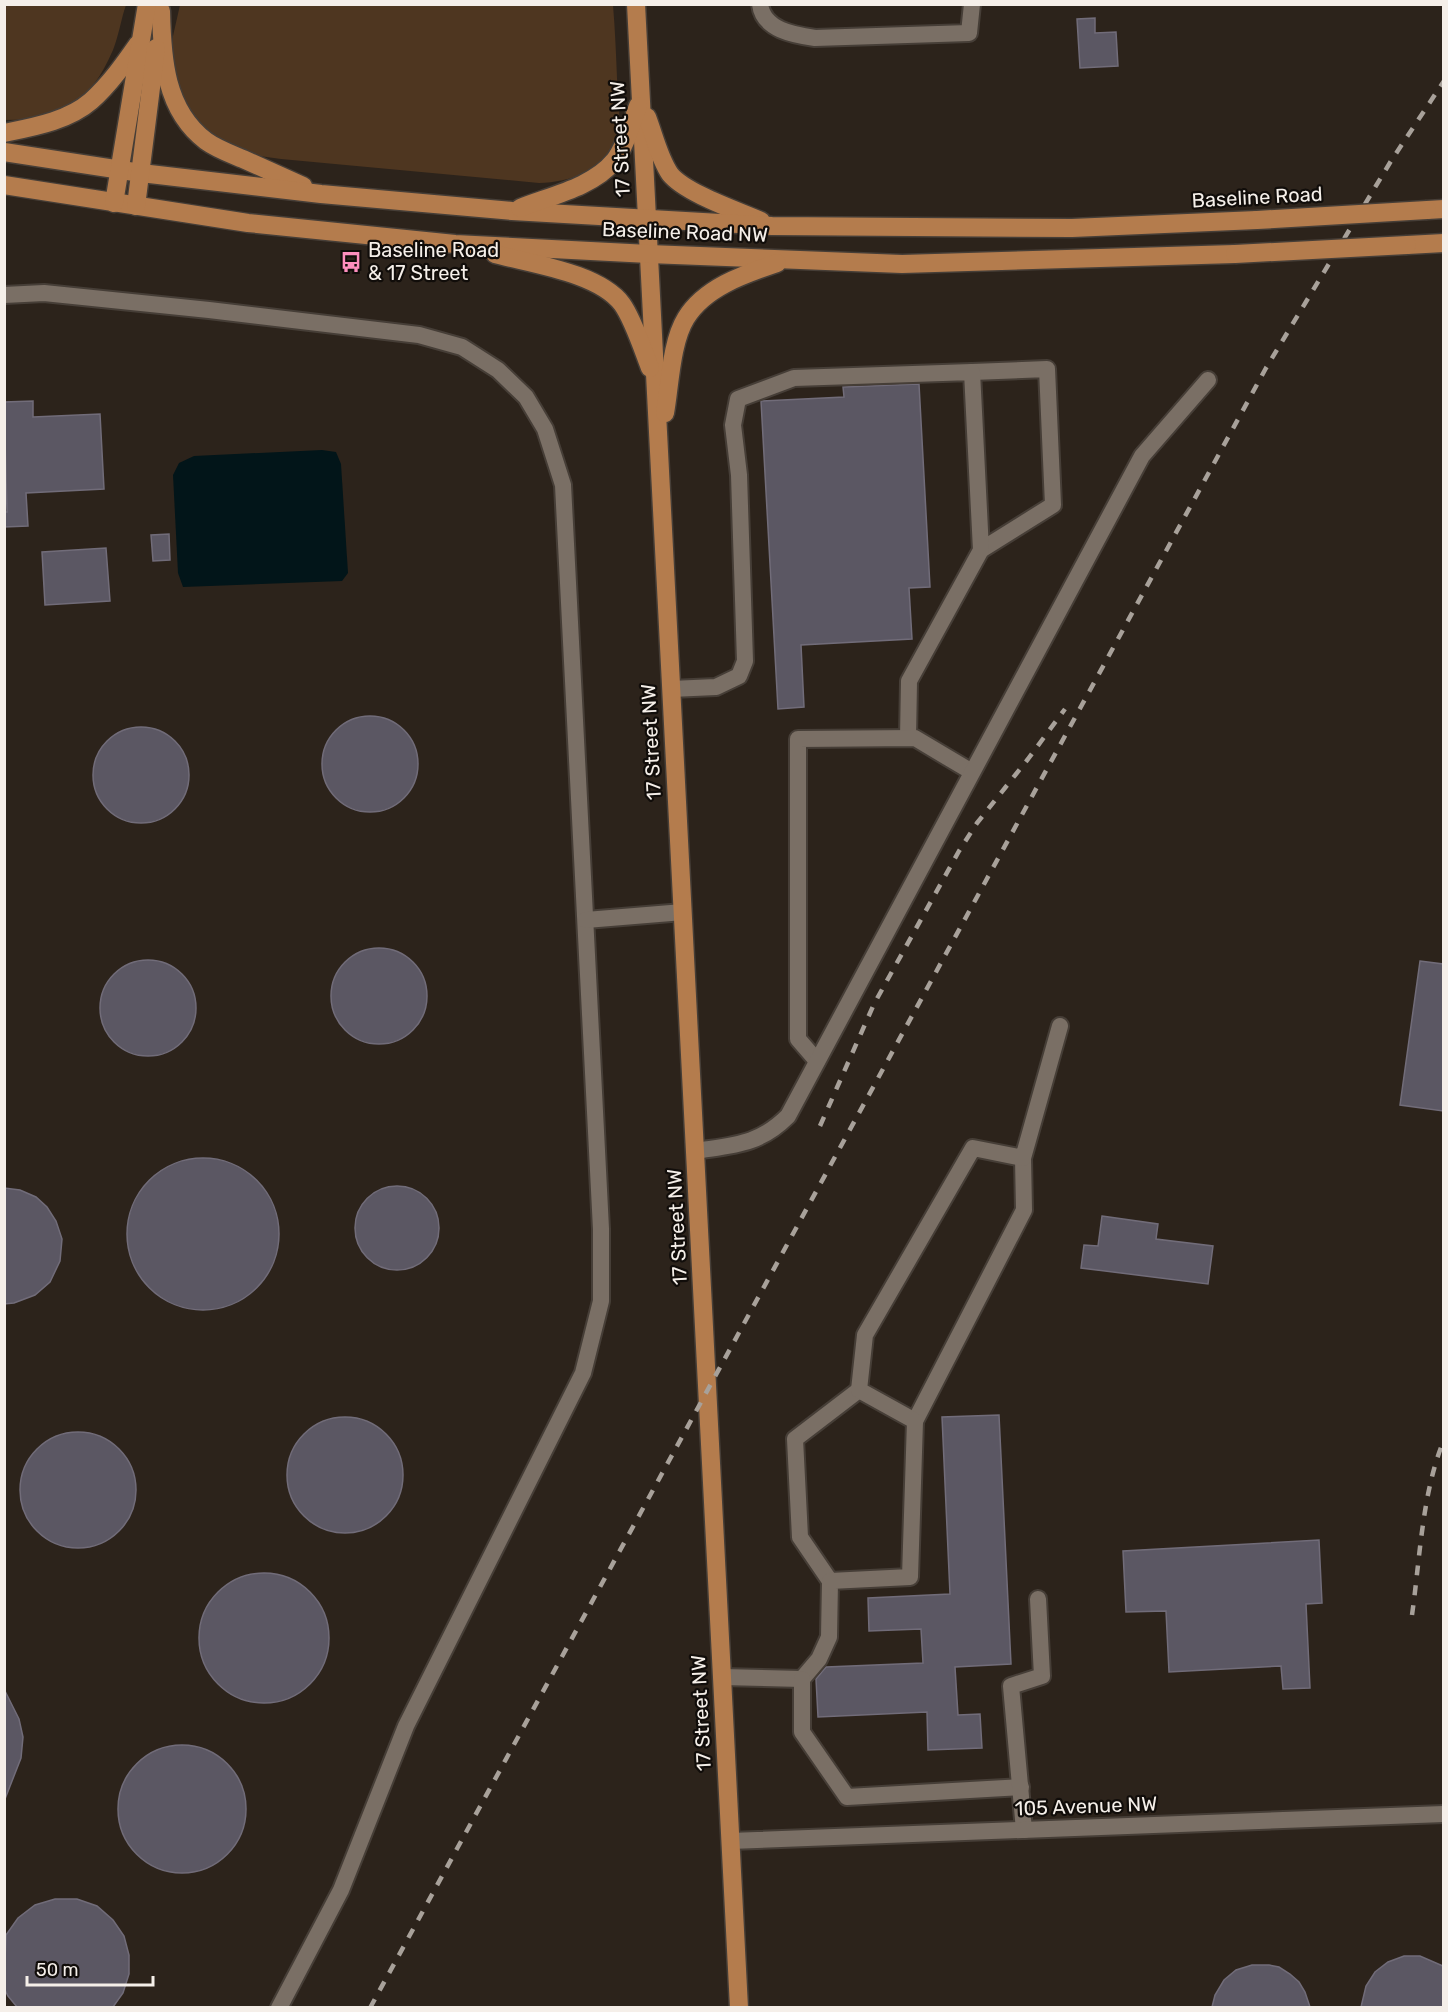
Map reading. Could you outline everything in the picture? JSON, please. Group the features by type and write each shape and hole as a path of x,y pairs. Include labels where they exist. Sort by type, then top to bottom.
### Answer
{"main road":[{"name":"17 Street NW","path":"636,4 739,2007"},
{"path":"4,133 55,120 83,106 108,84 140,42 157,7"},
{"path":"4,185 136,206 157,7"},
{"path":"157,7 167,77 174,103 192,128 207,142 222,150 321,194"},
{"path":"114,203 140,42"},
{"path":"512,211 588,182 614,162 641,99"},
{"path":"641,99 670,174 683,185 772,226"},
{"path":"4,152 141,173"},
{"name":"Baseline Road NW","path":"141,173 321,194 512,211 647,219 772,226 1072,228"},
{"name":"Baseline Road NW","path":"136,206 248,223 455,244 902,264 1235,254 1443,243"},
{"name":"Baseline Road","path":"1072,228 1435,210"},
{"path":"455,244 583,277 608,290 623,305 655,379"},
{"path":"660,445 677,342 686,319 698,304 720,287 749,273 789,259"}],"street":[{"path":"760,4 761,13 773,25 791,34 815,38 969,33 972,4"},
{"path":"4,295 44,293 209,310 419,335 462,348 498,370 526,398 544,429 563,485 601,1217 601,1301 584,1374 406,1726 341,1890 279,2007"},
{"path":"671,689 716,687 739,676 745,661 739,475 733,425 738,399 794,378 1047,369 1053,505 981,550 909,681 908,738"},
{"path":"972,372 981,550"},
{"path":"696,1151 749,1143 775,1129 788,1116 1142,456 1208,380"},
{"path":"817,1061 798,1039 798,739 915,738 972,772"},
{"path":"586,920 683,912"},
{"path":"830,1581 910,1577 915,1421 1024,1210 1023,1158 1060,1026"},
{"path":"1021,1787 847,1797 802,1732 802,1679 819,1659 829,1637 830,1581 800,1537 795,1439 858,1390 865,1335 973,1148 1023,1158"},
{"path":"858,1390 915,1421"},
{"path":"1024,1830 1011,1686 1042,1676 1038,1599"},
{"path":"722,1677 802,1679"},
{"name":"105 Avenue NW","path":"730,1841 1443,1814"}],"shaded area":[{"path":"5,5 126,5 113,50 104,68 84,95 72,105 43,117 5,120"},
{"path":"180,5 613,5 619,108 616,138 604,159 585,172 563,180 539,183 281,159 252,155 232,149 196,124 180,97 172,53 173,36"},
{"path":"322,450 336,452 341,464 348,573 342,581 183,587 178,573 173,475 179,463 194,456"}],"building":[{"path":"1095,18 1095,33 1116,32 1118,66 1080,68 1077,19"},
{"path":"919,384 930,587 909,588 912,639 801,645 804,707 778,709 761,401 844,397 843,387"},
{"path":"33,401 33,417 100,414 104,489 26,493 28,526 4,527 4,512 7,512 4,402"},
{"path":"169,534 170,560 153,561 151,535"},
{"path":"106,548 110,601 45,605 42,552"},
{"path":"370,716 388,719 404,730 415,746 418,764 415,782 404,798 388,809 370,812 352,809 336,798 325,782 322,764 325,746 336,730 352,719"},
{"path":"141,727 160,730 175,741 186,756 189,775 186,794 175,809 160,820 141,823 122,820 107,809 96,794 93,775 96,756 107,741 122,730"},
{"path":"379,948 397,951 413,962 424,978 427,996 424,1014 413,1030 397,1041 379,1044 361,1041 345,1030 334,1014 331,996 334,978 345,962 361,951"},
{"path":"148,960 167,963 182,974 193,989 196,1008 193,1027 182,1042 167,1053 148,1056 129,1053 114,1042 103,1027 100,1008 103,989 114,974 129,963"},
{"path":"1420,961 1443,964 1443,1111 1400,1105"},
{"path":"203,1158 232,1164 257,1180 273,1205 279,1234 273,1263 257,1288 232,1304 203,1310 174,1304 149,1288 133,1263 127,1234 133,1205 149,1180 174,1164"},
{"path":"389,1186 405,1186 421,1193 432,1204 439,1220 436,1244 427,1258 405,1270 389,1270 373,1263 362,1252 355,1236 355,1220 362,1204 373,1193"},
{"path":"4,1188 20,1190 36,1197 47,1207 56,1221 62,1239 60,1261 50,1282 35,1295 14,1303 4,1304"},
{"path":"1102,1216 1158,1224 1156,1239 1213,1246 1208,1284 1081,1268 1084,1245 1098,1246"},
{"path":"999,1415 1011,1664 955,1667 958,1715 980,1714 982,1748 928,1750 927,1712 818,1717 816,1679 826,1667 923,1663 921,1629 869,1631 868,1598 950,1594 942,1417"},
{"path":"345,1417 367,1422 386,1434 398,1453 403,1475 398,1497 386,1516 367,1528 345,1533 323,1528 304,1516 292,1497 287,1475 292,1453 304,1434 323,1422"},
{"path":"78,1432 100,1437 119,1449 131,1468 136,1490 131,1512 119,1531 100,1543 78,1548 56,1543 37,1531 25,1512 20,1490 25,1468 37,1449 56,1437"},
{"path":"1319,1540 1322,1603 1306,1604 1310,1688 1283,1689 1281,1666 1169,1672 1166,1611 1126,1612 1123,1551"},
{"path":"264,1573 289,1578 310,1592 324,1613 329,1638 324,1663 310,1684 289,1698 264,1703 239,1698 218,1684 204,1663 199,1638 204,1613 218,1592 239,1578"},
{"path":"4,1689 19,1719 23,1737 21,1758 5,1799"},
{"path":"182,1745 206,1750 227,1764 241,1785 246,1809 241,1833 227,1854 206,1868 182,1873 158,1868 137,1854 123,1833 118,1809 123,1785 137,1764 158,1750"},
{"path":"55,1899 77,1899 97,1906 113,1920 124,1936 129,1955 129,1974 123,1993 113,2007 17,2007 8,1996 4,1988 6,1935 18,1918 35,1905"},
{"path":"1404,1956 1420,1956 1443,1966 1443,2007 1361,2007 1366,1986 1375,1972 1388,1962"},
{"path":"1252,1965 1279,1967 1290,1974 1299,1982 1310,2007 1212,2007 1215,1995 1224,1980 1236,1970"}],"railway":[{"path":"370,2008 1266,368 1391,161 1444,81"},
{"path":"820,1126 874,1004 959,851 977,823 1065,709"},
{"path":"1412,1615 1426,1503 1444,1440"}],"place":[{"name":"Baseline Road & 17 Street","path":"351,262"}]}
